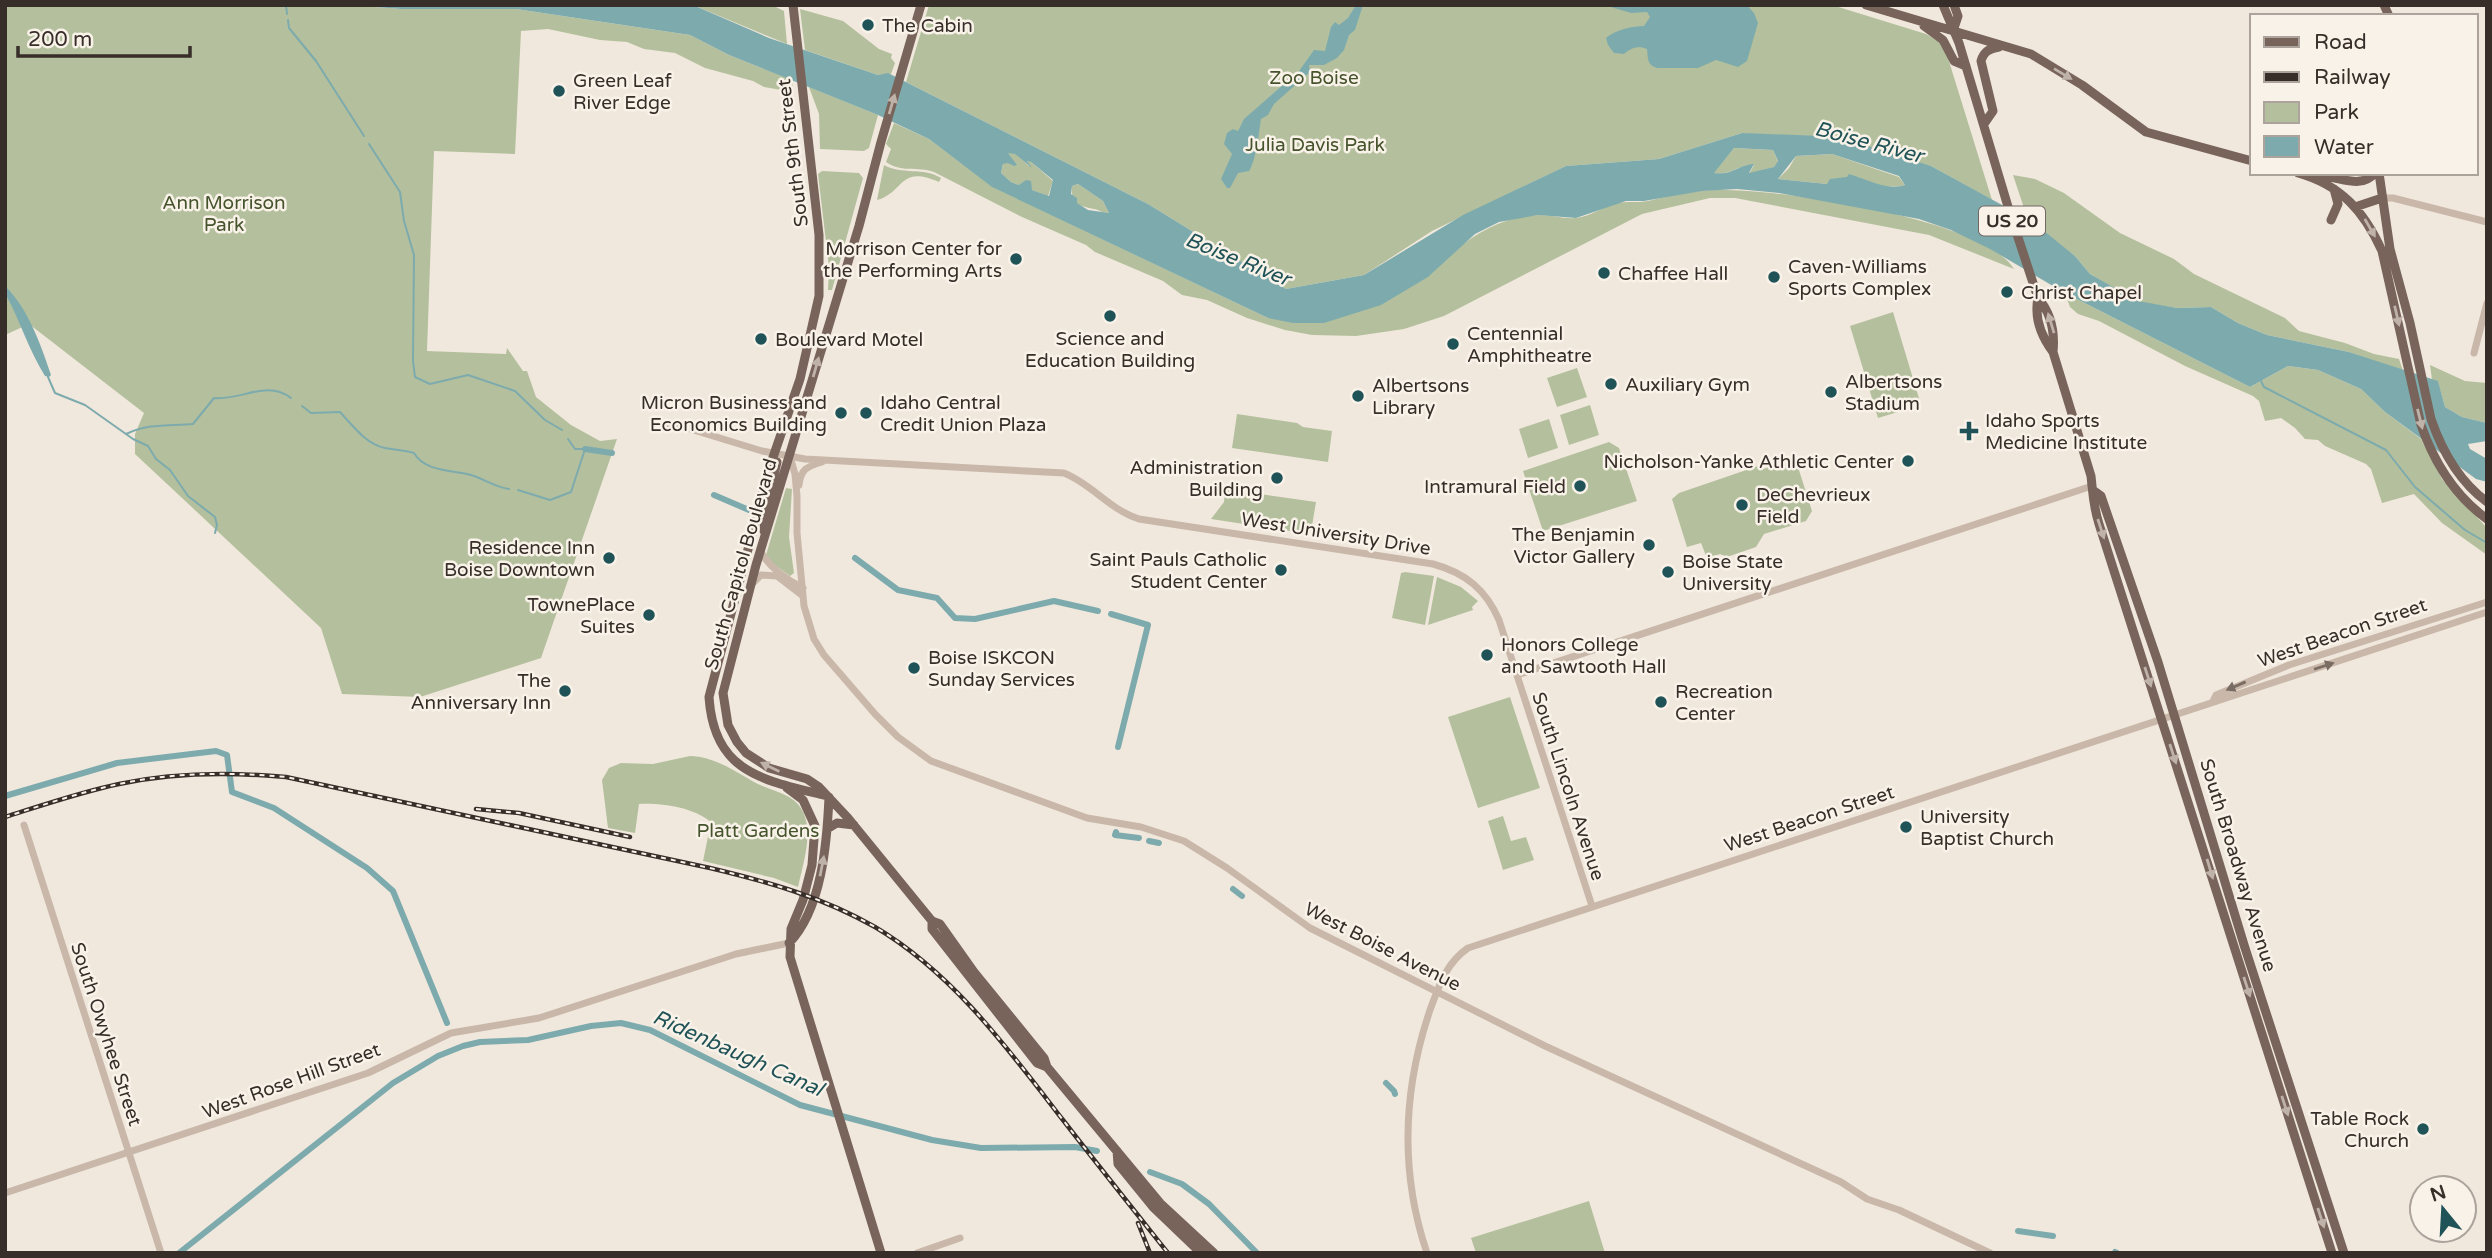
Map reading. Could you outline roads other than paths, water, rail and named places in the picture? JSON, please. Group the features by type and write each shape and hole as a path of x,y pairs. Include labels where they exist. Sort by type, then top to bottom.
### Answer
{"main road":[{"name":"South 9th Street","path":"793,5 819,235 819,296"},
{"name":"South Capitol Boulevard","path":"829,797 807,779 769,768 746,753 728,725 723,693 762,547 859,226 921,5"},
{"path":"1866,5 2031,54 2082,85 2151,134 2250,160"},
{"name":"South Broadway Avenue","path":"1943,5 1959,43 2038,298 2036,310 2043,339 2053,352 2093,489 2093,504 2332,1253"},
{"name":"South Broadway Avenue","path":"1953,31 1958,16 1954,5"},
{"path":"1914,20 1943,40 1954,61 1966,66"},
{"path":"1984,124 1993,111 1981,61 1983,54 1989,49 2001,46"},
{"path":"2305,175 2334,188 2367,222 2382,251 2427,442 2448,480 2470,505 2487,519"},
{"path":"2309,176 2334,176 2357,183 2365,182 2374,175"},
{"path":"2377,175 2390,249 2436,434 2455,469 2476,494 2487,502"},
{"path":"2331,220 2338,204 2334,188"},
{"path":"2355,207 2382,198"},
{"name":"South Capitol Boulevard","path":"819,296 800,379 776,454 709,697 710,719 717,740 731,759 751,773 829,797"},
{"path":"762,547 776,454"},
{"name":"South Broadway Avenue","path":"2093,489 2101,496 2174,715 2245,948 2344,1253"},
{"path":"783,785 803,800 815,825 812,865 803,900 791,929 790,957 881,1253"},
{"path":"789,943 801,930 817,887 827,830 829,797"},
{"path":"829,797 932,921 940,924 974,972 1044,1058 1047,1067 1160,1203 1214,1253"},
{"path":"827,830 837,823 854,825"},
{"path":"1117,1151 1118,1164 1153,1207 1202,1253"}],"street":[{"path":"2382,198 2393,198 2487,222"},
{"path":"2473,353 2487,303"},
{"name":"West University Drive","path":"668,427 687,428 789,456 1063,473 1073,477 1121,512 1139,519 1439,565 1468,579 1488,599 1499,620 1517,675"},
{"name":"West Boise Avenue","path":"789,456 795,474 797,533 809,628 824,655 883,721 898,737 931,761 1087,818 1149,828 1184,841 1227,868 1310,928 1545,1046 1841,1182 1867,1199 1899,1210 1990,1253"},
{"name":"West Boise Avenue","path":"797,496 804,468 825,460"},
{"path":"1517,675 1754,595 2093,489"},
{"path":"762,547 768,562 803,592"},
{"path":"751,586 761,575 772,574 803,592"},
{"name":"West Beacon Street","path":"2213,701 2216,695 2290,665 2487,601"},
{"name":"West Beacon Street","path":"1427,1253 1411,1192 1408,1113 1417,1056 1437,992 1453,960 1468,948 2487,612"},
{"name":"South Lincoln Avenue","path":"1517,675 1592,906"},
{"name":"South Owyhee Street","path":"24,825 161,1253"},
{"name":"West Rose Hill Street","path":"5,1193 368,1073 451,1033 539,1018 736,954 789,943"},
{"path":"917,1253 960,1238"}],"water":[{"path":"350,5 693,5 769,38 878,75 888,73 1148,204 1286,289 1364,275 1463,215 1566,166 1659,159 1742,133 1821,136 1871,147 1931,166 2033,222 2075,256 2090,274 2138,301 2177,308 2211,307 2238,323 2267,335 2349,352 2438,381 2445,407 2462,417 2487,423 2487,441 2468,444 2470,449 2487,459 2487,482 2476,479 2385,412 2361,389 2318,370 2288,366 2250,387 2065,293 1990,249 1951,230 1919,219 1779,193 1737,189 1626,201 1576,218 1538,215 1499,222 1475,234 1428,277 1381,305 1324,323 1293,323 1268,318 992,187 929,139 878,115 729,55 690,35 516,9 401,9","holes":["1734,148 1773,150 1778,161 1774,167 1749,173 1754,164 1727,173 1714,173","1008,153 1015,154 1032,168 1027,161 1031,162 1053,180 1049,196 1032,190 1031,181 1026,180 1019,185 1001,173 1003,164 1017,165","1832,154 1899,176 1905,185 1891,187 1849,174 1847,177 1830,179 1827,184 1778,179 1796,156","1078,184 1103,201 1109,213 1088,210 1077,203 1077,198 1071,194 1072,186"]},
{"path":"1356,5 1363,5 1355,30 1349,35 1344,50 1337,58 1324,65 1309,65 1310,72 1261,119 1257,146 1249,171 1238,173 1230,188 1227,188 1221,179 1232,154 1224,144 1227,133 1233,129 1238,131 1244,119 1299,71 1314,50 1325,51 1331,27 1335,22 1339,25 1348,18"},
{"path":"1604,5 1747,5 1758,23 1747,61 1738,67 1716,60 1698,68 1657,68 1650,63 1647,49 1638,47 1624,54 1614,53 1606,38 1624,29 1644,26 1650,17 1647,12 1631,13"},
{"path":"5,286 33,328 51,375 49,377 45,376 32,352"}],"waterway":[{"path":"286,5 287,14"},
{"path":"288,20 289,28 316,61 364,136"},
{"path":"369,144 400,192 404,221 414,255 415,377 430,384 468,375 515,391 545,420 562,430"},
{"path":"48,377 55,393 85,405 133,439 148,446 156,459 170,470 188,496 215,517 215,533"},
{"path":"2261,381 2264,387 2386,450 2415,487 2465,530 2487,543"},
{"path":"126,434 151,427 193,424 214,398 263,390 273,390 291,398"},
{"path":"302,406 311,413 340,412 360,434 378,446 414,453 432,467 471,475 509,489"},
{"path":"518,490 550,500 571,492 585,449 575,449 568,439"},
{"path":"585,449 612,453"},
{"path":"714,495 749,510"},
{"path":"855,558 898,590 937,598 955,618 975,619 1054,601 1098,611"},
{"path":"1111,614 1148,625 1118,747"},
{"path":"5,796 117,763 216,751 227,755 232,792 274,808 367,868 393,891 447,1023"},
{"path":"1116,832 1115,835 1139,838"},
{"path":"1149,841 1159,843"},
{"path":"1233,889 1242,896"},
{"name":"Ridenbaugh Canal","path":"179,1253 393,1083 438,1056 480,1042 528,1040 591,1026 621,1023 650,1030 800,1105 932,1140 981,1148 1075,1147 1097,1151"},
{"path":"1386,1083 1395,1094"},
{"name":"Ridenbaugh Canal","path":"1150,1172 1182,1184 1209,1204 1257,1253"},
{"path":"2018,1231 2053,1236"}],"railway":[{"path":"5,817 90,791 161,777 202,774 286,777 710,868 815,899 855,916 903,946 930,967 978,1014 1168,1253"},
{"path":"476,809 519,813 630,837"},
{"path":"1138,1223 1150,1253"}],"place":[{"name":"The Cabin","path":"868,25"},
{"name":"Green Leaf River Edge","path":"559,91"},
{"name":"Morrison Center for the Performing Arts","path":"1016,259"},
{"name":"Chaffee Hall","path":"1604,273"},
{"name":"Caven-Williams Sports Complex","path":"1774,277"},
{"name":"Christ Chapel","path":"2007,292"},
{"name":"Science and Education Building","path":"1110,316"},
{"name":"Boulevard Motel","path":"761,339"},
{"name":"Centennial Amphitheatre","path":"1453,344"},
{"name":"Auxiliary Gym","path":"1611,384"},
{"name":"Albertsons Stadium","path":"1831,392"},
{"name":"Albertsons Library","path":"1358,396"},
{"name":"Micron Business and Economics Building","path":"841,413"},
{"name":"Idaho Central Credit Union Plaza","path":"866,413"},
{"name":"Idaho Sports Medicine Institute","path":"1969,431"},
{"name":"Nicholson-Yanke Athletic Center","path":"1908,461"},
{"name":"Administration Building","path":"1277,478"},
{"name":"Intramural Field","path":"1580,486"},
{"name":"DeChevrieux Field","path":"1742,505"},
{"name":"The Benjamin Victor Gallery","path":"1649,545"},
{"name":"Residence Inn Boise Downtown","path":"609,558"},
{"name":"Saint Pauls Catholic Student Center","path":"1281,570"},
{"name":"Boise State University","path":"1668,572"},
{"name":"TownePlace Suites","path":"649,615"},
{"name":"Honors College and Sawtooth Hall","path":"1487,655"},
{"name":"Boise ISKCON Sunday Services","path":"914,668"},
{"name":"The Anniversary Inn","path":"565,691"},
{"name":"Recreation Center","path":"1661,702"},
{"name":"University Baptist Church","path":"1906,827"},
{"name":"Table Rock Church","path":"2423,1129"}],"park label":[{"name":"Zoo Boise","path":"1314,77"},
{"name":"Julia Davis Park","path":"1315,144"},
{"name":"Ann Morrison Park","path":"224,213"},
{"name":"Platt Gardens","path":"758,830"}],"water label":[{"name":"Boise River","path":"1869,142"},
{"name":"Boise River","path":"1238,259"}]}
